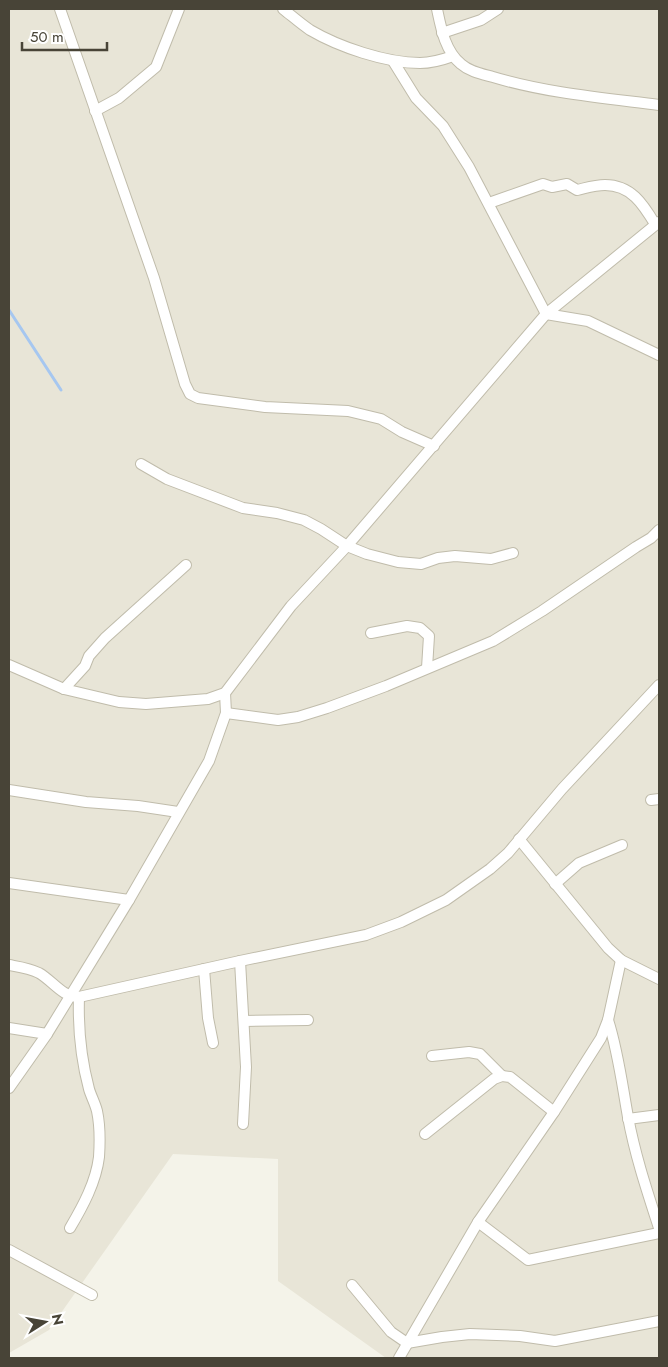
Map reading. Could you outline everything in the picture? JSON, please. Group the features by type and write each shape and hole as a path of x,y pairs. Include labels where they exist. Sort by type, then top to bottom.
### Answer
{"street":[{"path":"60,9 154,278 185,384 190,394 198,398 265,407 348,411 381,419 402,432 434,446"},
{"path":"95,111 119,98 156,66 179,9"},
{"path":"283,9 310,30 339,44 393,61 419,64 453,56"},
{"path":"437,9 442,33 453,56 461,65 472,71 524,86 659,106"},
{"path":"442,33 481,20 498,9"},
{"path":"393,61 416,98 443,126 470,167 546,314"},
{"path":"9,665 64,689 119,702 146,704 208,698 225,693 291,606 347,546 546,314 657,223 636,197 627,190 617,186 604,185 577,190 567,184 552,187 543,184 488,204"},
{"path":"546,314 588,321 659,355"},
{"path":"142,464 167,479 243,508 277,513 304,520 347,546 366,554 398,562 421,564 438,558 455,556 491,559 513,553"},
{"path":"226,713 278,720 298,717 386,686 501,636 651,538 659,530"},
{"path":"64,689 85,666 89,656 105,638 186,565"},
{"path":"371,633 406,626 420,628 429,636 427,668"},
{"path":"74,997 366,935 401,922 446,900 490,869 508,853 569,782 659,685"},
{"path":"9,1088 14,1074 74,997 178,812 209,761 226,713 225,693"},
{"path":"9,790 86,802 138,806 178,812"},
{"path":"519,839 608,948 622,960 659,979"},
{"path":"555,884 579,863 622,845"},
{"path":"9,883 129,900"},
{"path":"399,1358 478,1222 554,1112 601,1038 608,1020 622,960"},
{"path":"240,961 246,1067 243,1124"},
{"path":"9,965 28,968 41,974 74,997 89,1088 97,1111 99,1158 87,1198 70,1228"},
{"path":"204,969 208,1018 213,1043"},
{"path":"244,1021 308,1020"},
{"path":"608,1020 615,1041 628,1118 642,1176 659,1228"},
{"path":"9,1028 47,1034"},
{"path":"432,1056 469,1052 480,1054 502,1076"},
{"path":"425,1134 494,1079 502,1076 510,1077 554,1112"},
{"path":"628,1118 659,1115"},
{"path":"478,1222 528,1260 659,1233"},
{"path":"9,1250 92,1295"},
{"path":"352,1285 390,1332 407,1344 470,1334 520,1336 556,1341 659,1321"}],"shaded area":[{"path":"9,9 659,9 659,1358 386,1358 278,1281 278,1159 173,1154 49,1330 9,1353"}],"waterway":[{"path":"9,310 61,390"}]}
